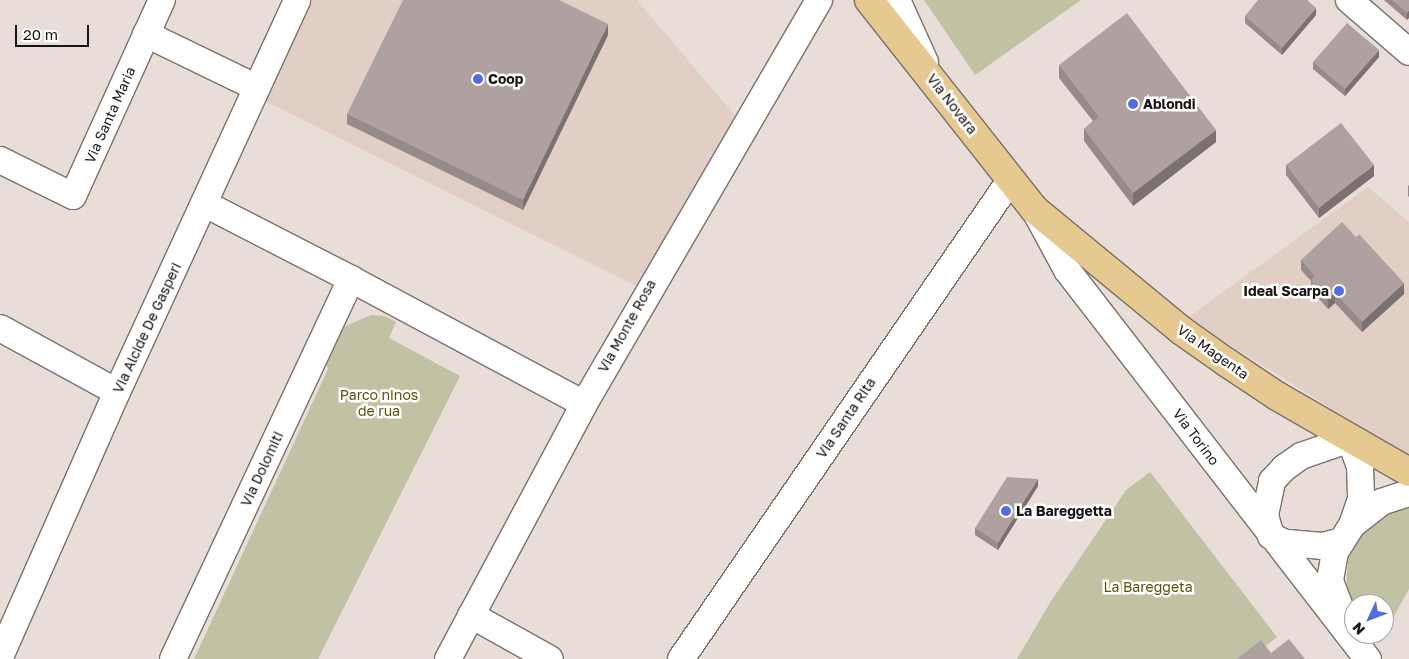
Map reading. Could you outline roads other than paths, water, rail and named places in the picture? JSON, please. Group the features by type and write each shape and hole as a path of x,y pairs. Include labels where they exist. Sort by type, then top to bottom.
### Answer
{"main road":[{"name":"Via Novara","path":"869,0 1034,209"},
{"name":"Via Magenta","path":"1034,209 1182,331 1277,396 1409,472"}],"street":[{"name":"Via Santa Maria","path":"0,160 73,196 162,0"},
{"name":"Via Alcide De Gasperi","path":"0,657 5,631 297,0"},
{"name":"Via Monte Rosa","path":"448,659 584,404 819,0"},
{"path":"897,0 932,79"},
{"path":"1349,0 1409,52"},
{"path":"146,34 257,88"},
{"name":"Via Santa Rita","path":"681,659 1011,179"},
{"path":"204,204 351,278 584,404"},
{"name":"Via Torino","path":"1034,209 1067,270 1271,536 1369,659"},
{"name":"Via Dolomiti","path":"173,659 351,278"},
{"path":"0,328 117,392"},
{"path":"1344,617 1340,611 1330,580 1336,552 1347,533 1358,514 1362,486 1360,467 1350,439 1301,456 1272,481 1265,515 1271,536 1306,546 1347,533 1381,502 1409,493"},
{"path":"471,615 550,659"},
{"path":"1360,644 1369,659"}],"place":[{"name":"Coop","path":"478,79"},
{"name":"Ablondi","path":"1133,104"},
{"name":"Ideal Scarpa","path":"1339,291"},
{"name":"La Bareggetta","path":"1006,511"}],"park label":[{"name":"Parco ninos de rua","path":"379,404"},
{"name":"La Bareggeta","path":"1148,587"}]}
